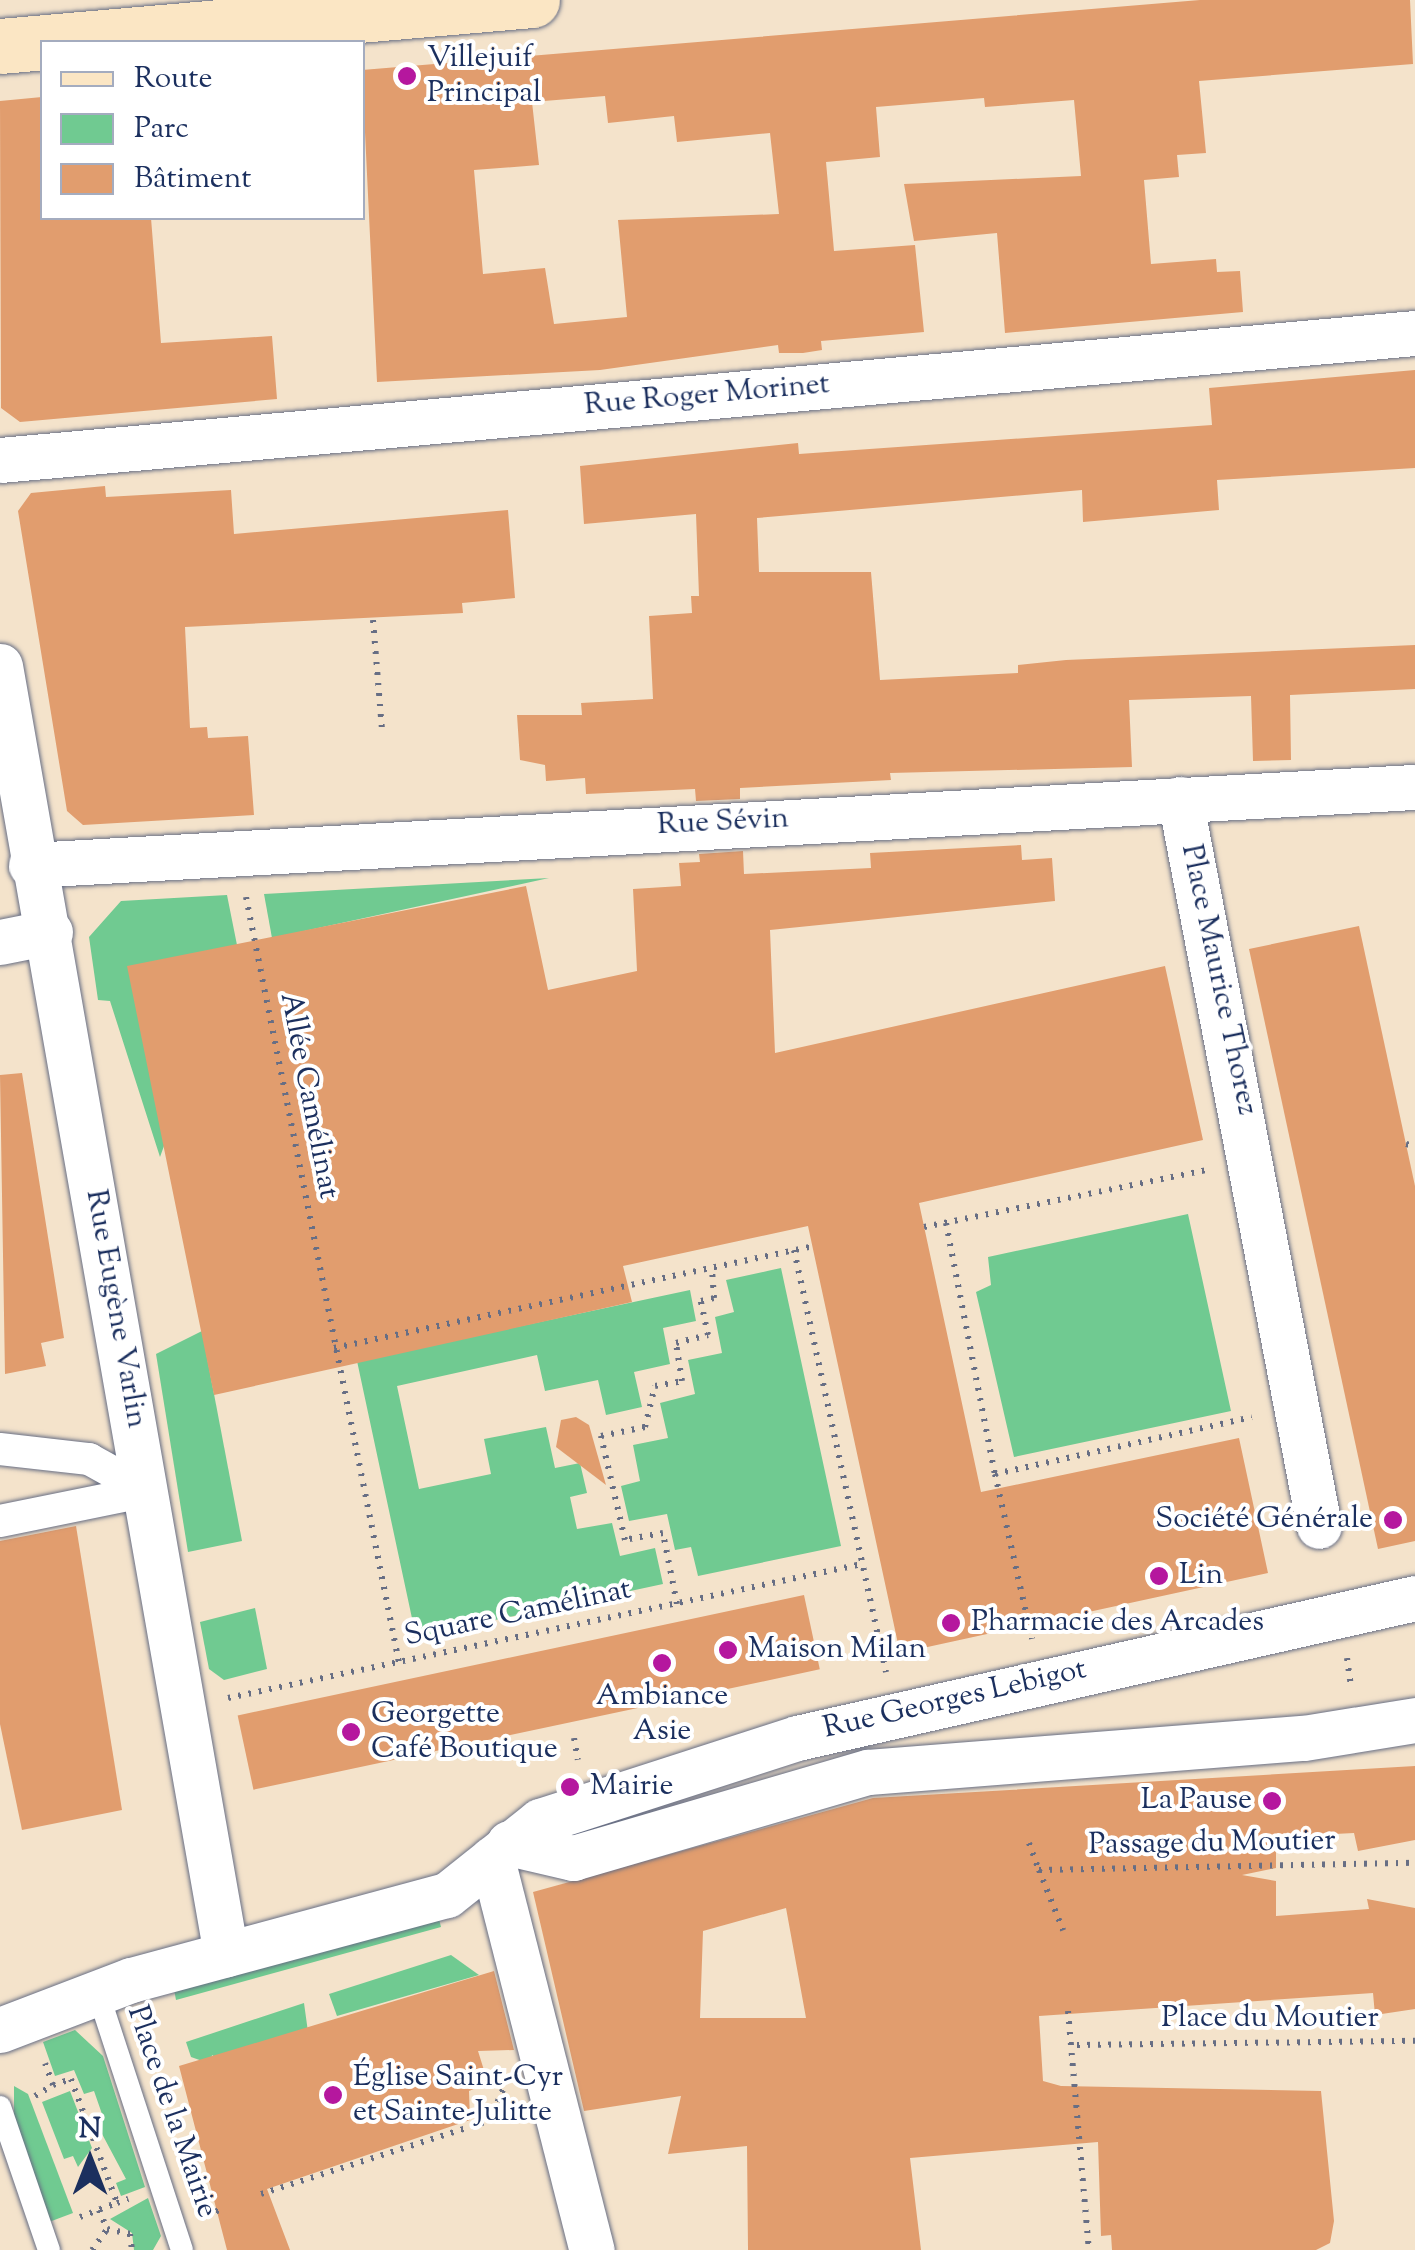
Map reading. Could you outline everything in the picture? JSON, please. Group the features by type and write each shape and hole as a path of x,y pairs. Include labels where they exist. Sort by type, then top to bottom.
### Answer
{"main road":[{"path":"43,40 229,14 532,0"},
{"path":"0,46 40,40"}],"street":[{"name":"Rue Roger Morinet","path":"0,460 1415,332"},
{"name":"Rue Eugène Varlin","path":"0,666 31,865 50,932 226,1954"},
{"name":"Rue Sévin","path":"31,865 1415,787"},
{"name":"Place Maurice Thorez","path":"1180,799 1256,1160 1266,1279 1319,1526"},
{"path":"0,942 50,932"},
{"path":"0,1449 89,1458 146,1491"},
{"path":"0,1521 146,1491"},
{"name":"Rue Georges Lebigot","path":"0,2030 98,1993 226,1954 447,1896 500,1851 576,1807 894,1710 1415,1598"},
{"name":"Rue Georges Lebigot","path":"500,1851 573,1858 868,1772 1304,1738 1415,1720"},
{"path":"500,1851 592,2250"}],"lane":[{"name":"Place de la Mairie","path":"98,1993 182,2250"},
{"path":"0,2107 50,2250"}],"path":[{"path":"373,620 382,729"},
{"name":"Allée Camélinat","path":"237,852 398,1663"},
{"path":"1406,1144 1415,1146"},
{"path":"924,1227 1256,1160"},
{"path":"946,1223 995,1474 1041,1678"},
{"path":"334,1348 813,1246"},
{"path":"794,1250 894,1710"},
{"path":"676,1604 663,1533 625,1540 602,1436 646,1426 656,1386 682,1381 676,1343 708,1335 701,1301 714,1298 712,1270"},
{"path":"995,1474 1294,1408"},
{"name":"Square Camélinat","path":"182,1707 862,1564"},
{"path":"1329,1656 1346,1649 1351,1684"},
{"path":"574,1738 580,1766"},
{"path":"1029,1842 1063,1930"},
{"name":"Passage du Moutier","path":"1039,1870 1415,1862"},
{"path":"1068,2011 1078,2045 1089,2250"},
{"name":"Place du Moutier","path":"1078,2045 1415,2040"},
{"path":"42,2054 53,2085"},
{"path":"261,2194 489,2121 512,2071"},
{"path":"34,2092 71,2079 117,2203"},
{"path":"80,2217 150,2191"},
{"path":"205,2215 226,2208"},
{"path":"99,2210 107,2229"},
{"path":"92,2250 107,2229"},
{"path":"107,2229 130,2234 132,2250"}],"green space":[{"path":"549,878 272,938 264,894"},
{"path":"227,895 237,945 160,1157 110,1001 98,1000 89,937 121,901"},
{"path":"1188,1214 1231,1411 1014,1457 976,1292 991,1285 988,1257"},
{"path":"781,1268 841,1546 698,1576 691,1547 675,1550 667,1514 629,1521 621,1486 640,1481 633,1445 668,1438 660,1403 695,1394 688,1360 722,1353 715,1317 734,1312 726,1280"},
{"path":"690,1290 696,1321 663,1328 670,1364 634,1372 642,1407 606,1415 598,1380 545,1391 537,1355 397,1386 419,1489 491,1474 484,1439 546,1427 555,1468 580,1463 587,1493 570,1497 577,1529 612,1523 620,1556 655,1548 663,1584 416,1637 357,1361"},
{"path":"202,1331 242,1541 188,1552 156,1354"},
{"path":"255,1608 267,1669 224,1680 209,1669 200,1622"},
{"path":"438,1915 441,1927 176,2000 173,1984"},
{"path":"451,1955 479,1975 337,2016 329,1994"},
{"path":"304,2003 308,2032 221,2061 212,2055 211,2064 191,2057 186,2042"},
{"path":"75,2030 103,2056 145,2187 121,2196 116,2183 126,2179 93,2117 102,2114 94,2091 84,2094 74,2070 55,2076 43,2042"},
{"path":"14,2086 28,2094 73,2213 49,2222 14,2117"},
{"path":"70,2091 92,2148 78,2167 73,2156 64,2159 42,2102"},
{"path":"148,2198 161,2236 153,2250 134,2250 132,2233 110,2219"}],"building":[{"path":"1200,0 1410,0 1413,64 1199,81 1206,153 1177,155 1179,177 1144,180 1151,264 1216,259 1217,272 1240,271 1243,312 1005,333 997,233 914,241 904,184 1081,176 1074,100 985,107 984,98 876,107 880,157 826,162 834,251 915,245 924,332 821,341 822,350 803,353 779,353 778,345 600,370 377,382 365,70","holes":["605,96 608,123 674,116 677,142 770,133 779,214 618,220 627,317 554,324 545,268 483,274 474,170 539,165 532,102"]},
{"path":"40,97 40,220 151,220 161,343 272,336 277,399 20,422 1,408 0,101"},
{"path":"1415,370 1415,468 1217,480 1219,510 1083,522 1082,490 757,518 759,572 871,572 880,680 1018,673 1018,665 1066,660 1415,645 1415,689 1290,695 1291,760 1253,761 1251,696 1129,700 1132,767 890,773 891,780 740,788 740,799 696,801 695,789 586,794 585,778 546,781 545,765 520,760 517,715 582,715 581,703 653,699 649,616 692,613 691,596 699,596 696,514 584,524 580,466 798,443 799,454 1212,425 1209,388"},
{"path":"105,486 106,497 231,490 234,534 508,510 515,598 462,603 463,613 185,627 190,728 207,727 208,738 248,736 254,815 83,825 67,811 18,511 31,493"},
{"path":"1021,845 1022,860 1052,858 1055,901 770,930 775,1053 1165,966 1203,1140 919,1203 981,1492 1239,1438 1268,1573 900,1653 808,1226 623,1266 632,1302 214,1395 127,966 526,886 548,990 637,971 633,889 681,886 679,863 700,862 699,854 743,851 744,874 871,868 870,853"},
{"path":"1359,926 1415,1186 1415,1541 1378,1549 1249,949"},
{"path":"22,1073 64,1338 41,1343 46,1366 5,1374 0,1075"},
{"path":"576,1417 589,1425 606,1485 556,1447 561,1420"},
{"path":"76,1526 122,1810 22,1830 0,1724 0,1541"},
{"path":"804,1595 820,1669 253,1790 238,1715"},
{"path":"1415,1766 1415,1840 1358,1851 1354,1833 1276,1837 1276,1868 1242,1875 1276,1881 1276,1916 1369,1909 1367,1899 1415,1908 1415,2009 1375,2015 1373,1993 1039,2016 1043,2081 1061,2086 1321,2091 1334,2221 1330,2243 1316,2250 1112,2250 1111,2235 1101,2236 1098,2142 910,2158 921,2250 748,2250 747,2146 668,2154 681,2096 584,2111 533,1892 873,1798","holes":["786,1908 806,2018 700,2018 703,1931"]},
{"name":"Église Saint-Cyr et Sainte-Julitte","path":"494,1971 514,2050 478,2051 488,2083 469,2091 470,2120 267,2189 290,2250 227,2250 179,2066"}],"place":[{"name":"Villejuif Principal","path":"407,76"},
{"name":"Société Générale","path":"1393,1520"},
{"name":"Lin","path":"1159,1576"},
{"name":"Pharmacie des Arcades","path":"951,1623"},
{"name":"Maison Milan","path":"728,1650"},
{"name":"Ambiance Asie","path":"662,1663"},
{"name":"Georgette Café Boutique","path":"351,1732"},
{"name":"Mairie","path":"570,1787"},
{"name":"La Pause","path":"1272,1801"},
{"name":"Église Saint-Cyr et Sainte-Julitte","path":"333,2095"}]}
